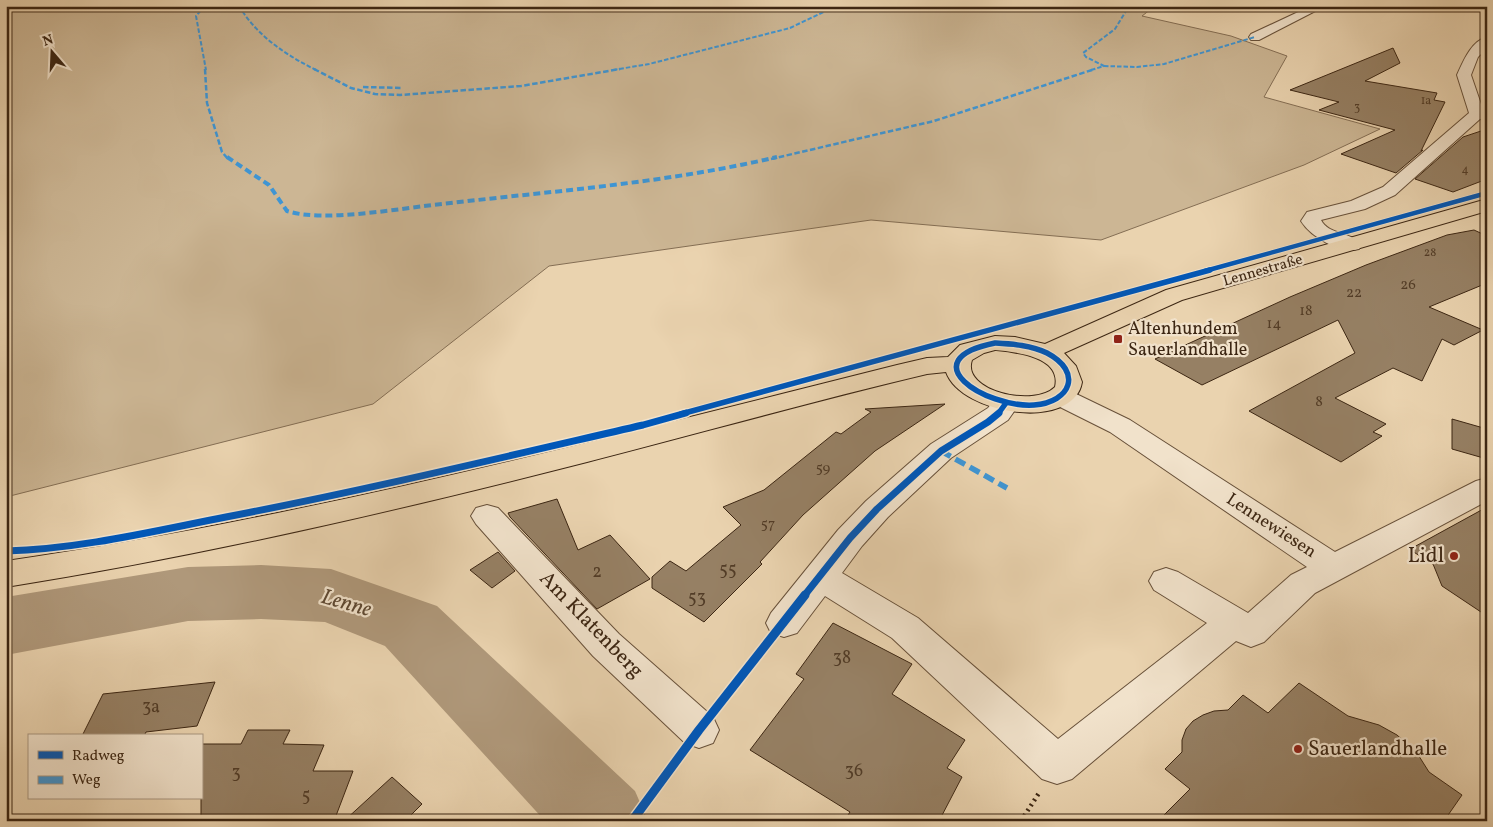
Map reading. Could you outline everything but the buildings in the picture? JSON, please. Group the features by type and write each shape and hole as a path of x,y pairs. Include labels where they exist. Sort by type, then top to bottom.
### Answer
{"main road":[{"name":"Lennestraße","path":"1045,353 1097,328 1174,296 1487,205"},
{"path":"995,343 1030,347 1045,353 1058,361 1066,370 1070,380 1068,389 1061,397 1050,402 1037,404 1006,403 989,398 964,383 958,373 957,364 961,356 969,350 995,343"},
{"path":"6,574 72,565 166,547 442,488 577,456 896,372 927,366 957,364"}],"street":[{"path":"1255,37 1320,6"},
{"path":"1352,245 1320,230 1313,225 1311,220 1314,216 1358,205 1389,191 1482,114 1464,75 1472,56 1487,41"},
{"name":"Lennewiesen","path":"1061,397 1120,426 1334,568 1487,488"},
{"path":"784,623 850,538 877,509 941,450 998,414 1006,403"},
{"name":"Am Klatenberg","path":"486,516 530,561 606,645 699,730"},
{"path":"1166,580 1251,632 1304,584 1334,568"},
{"path":"820,576 905,628 1056,765 1234,622"}],"shaded area":[{"path":"6,6 1155,6 1142,16 1231,36 1287,56 1264,97 1380,129 1304,165 1101,240 871,220 549,266 373,404 6,497"}],"waterway":[{"name":"Lenne","path":"6,626 188,594 261,592 331,596 411,626 604,821"}],"marked path":[{"path":"205,6 196,16 206,72 207,103 222,152 229,160 261,178 269,185 287,211 310,216 360,213 623,183 740,166 934,121 1104,66 1086,57 1083,53 1115,29 1129,6"},
{"path":"239,6 250,24 292,58 351,88 375,94 400,95 521,86 649,64 790,28 836,6"},
{"path":"1104,66 1137,67 1164,64 1255,37"},
{"path":"363,87 403,88"},
{"path":"941,451 1007,488"}],"cycle path":[{"path":"6,551 36,550 156,531 320,499 643,425 899,354 933,347 1487,193"},
{"path":"995,343 1026,346 1047,353 1063,366 1068,375 1069,386 1067,390 1051,402 1028,405 994,400 973,389 960,376 958,371 960,358 969,350 995,343"},
{"path":"632,821 699,730 850,538 877,509 941,451 988,422 998,414 1006,403"}],"place":[{"name":"Altenhundem Sauerlandhalle","path":"1118,339"},
{"name":"Lidl","path":"1454,556"},
{"name":"Sauerlandhalle","path":"1298,749"}]}
